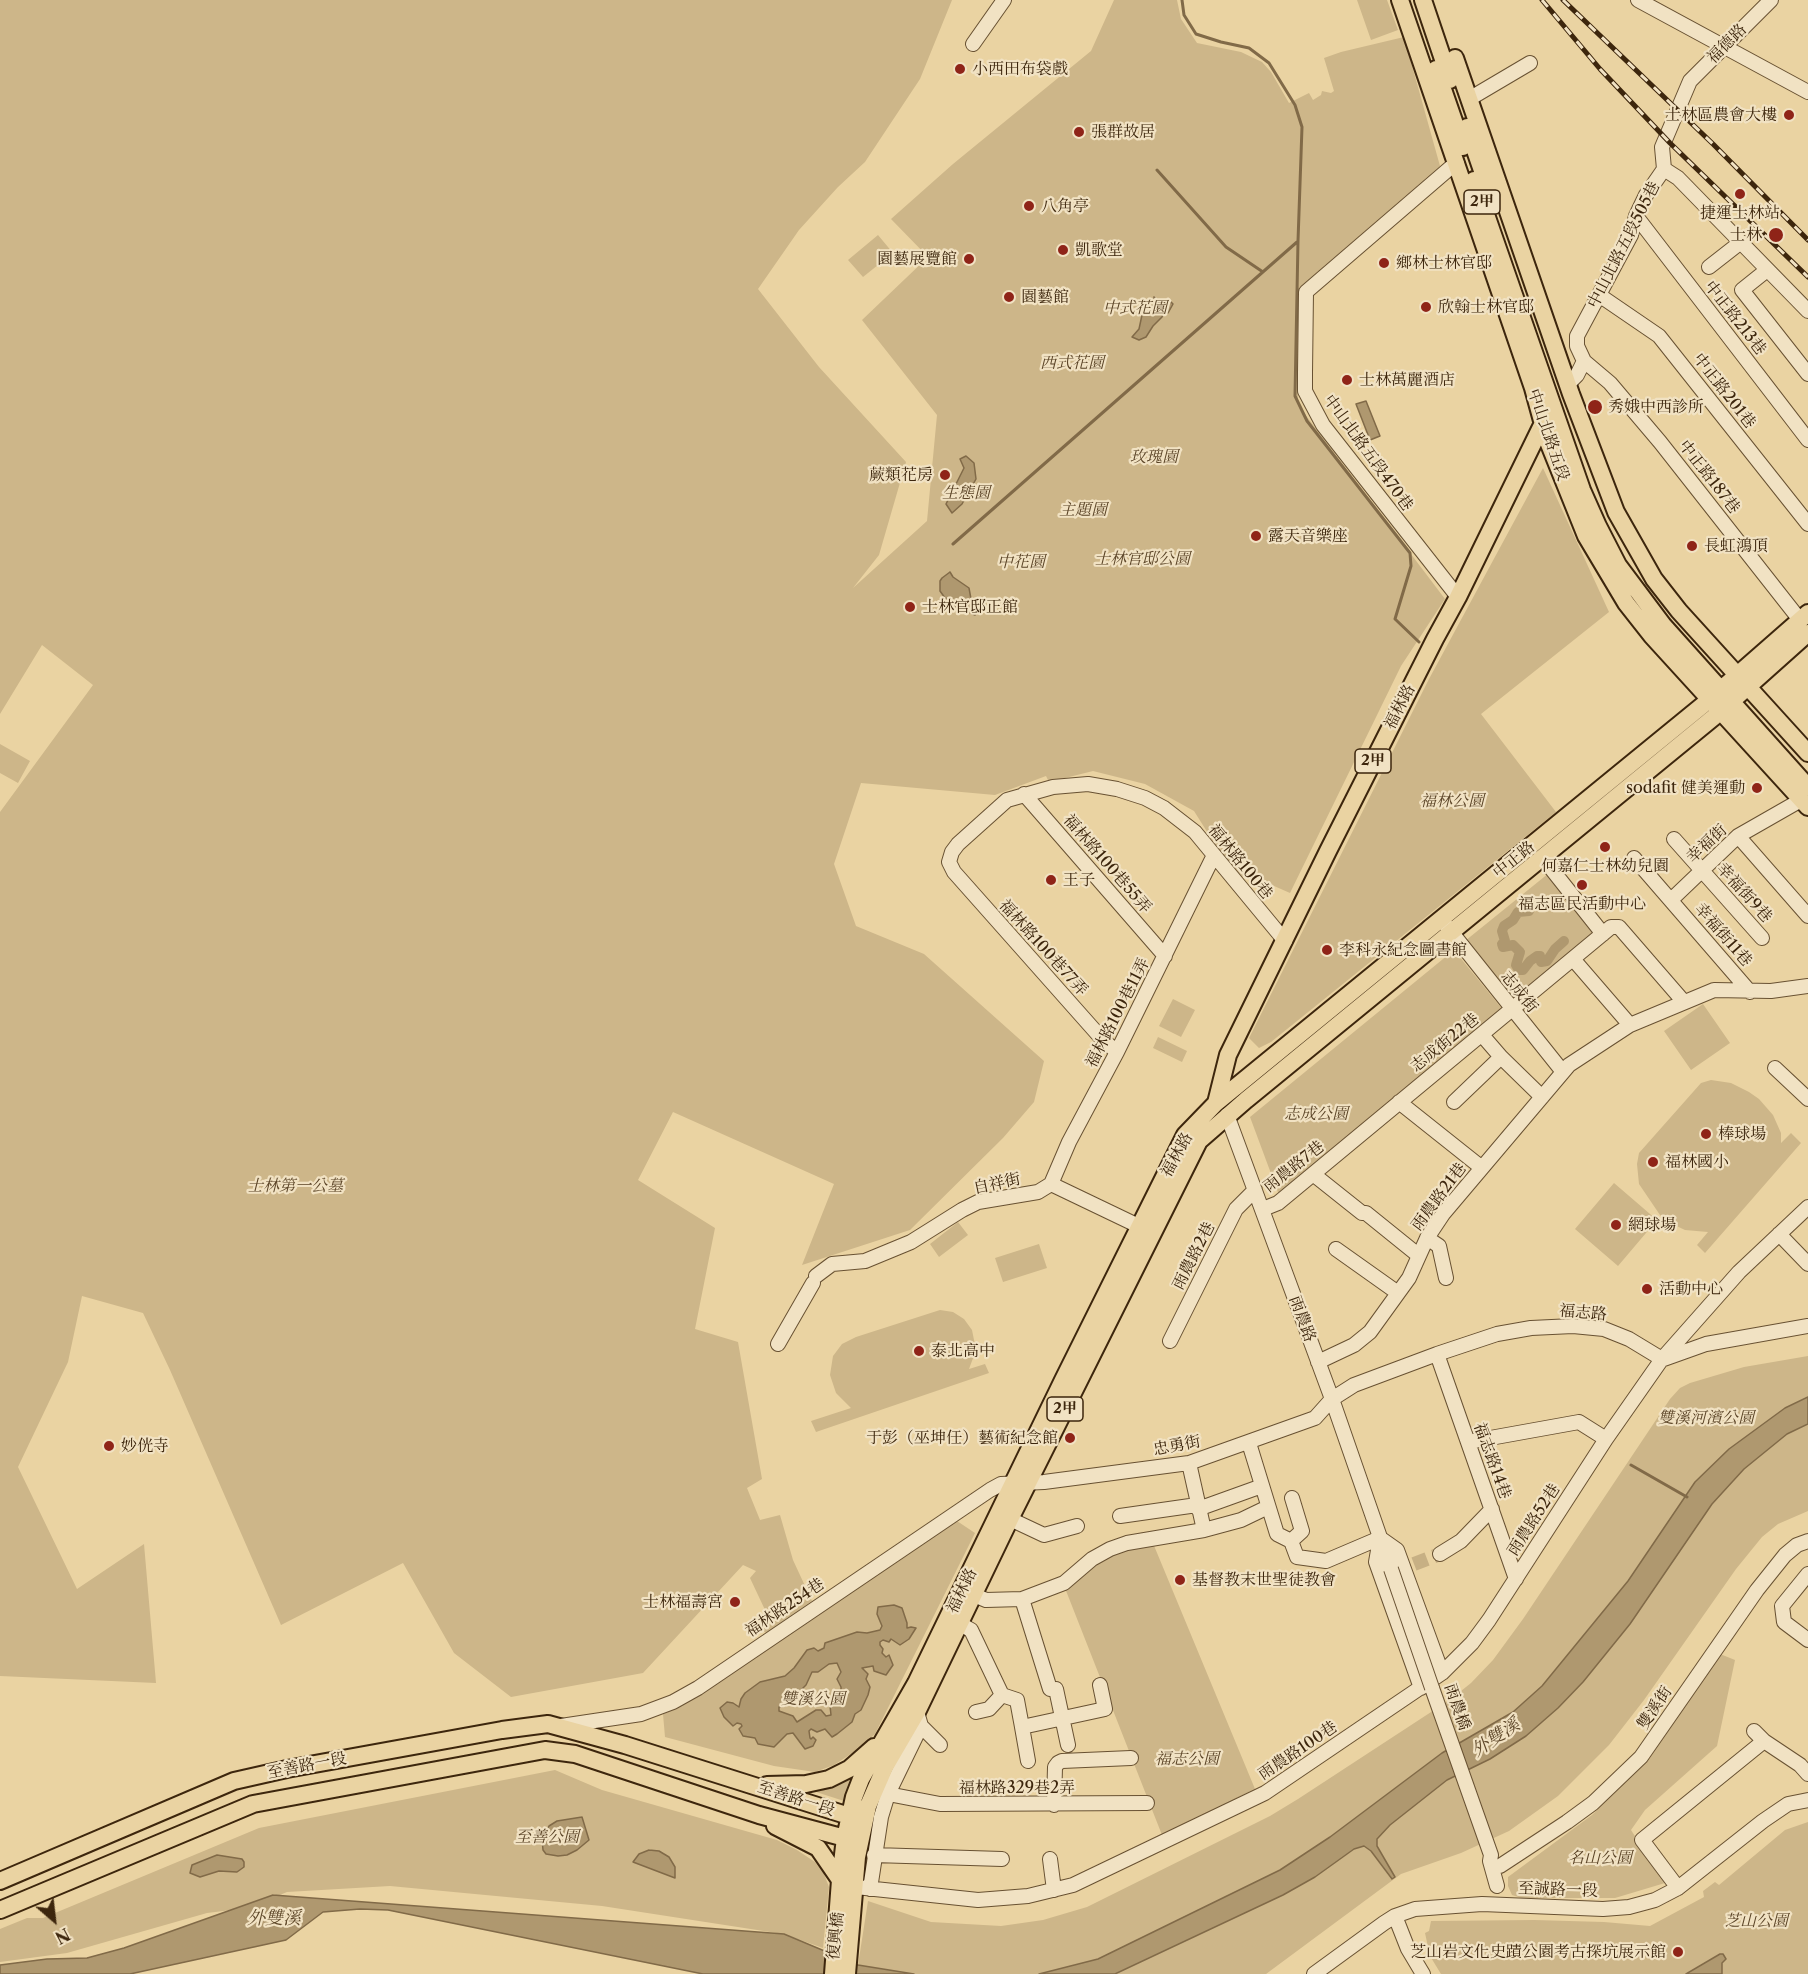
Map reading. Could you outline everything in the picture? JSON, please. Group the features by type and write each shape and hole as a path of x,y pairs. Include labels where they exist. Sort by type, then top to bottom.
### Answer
{"main road":[{"name":"中山北路五段","path":"1400,0 1457,164 1520,298"},
{"name":"中山北路五段","path":"1412,0 1520,298 1559,394 1604,517 1623,552 1669,618 1729,693 1806,798"},
{"name":"中山北路五段","path":"1423,0 1492,181"},
{"name":"中山北路五段","path":"1435,0 1469,99 1492,181 1520,298 1547,439 1586,536 1626,603 1652,636 1808,753"},
{"name":"2甲","path":"1543,423 1559,394"},
{"name":"福林路","path":"855,1894 840,1880 849,1815 861,1779 916,1683 1021,1483 1146,1229 1199,1141 1222,1109 1228,1055 1543,423"},
{"name":"中正路","path":"1446,925 1542,857 1729,693 1805,622"},
{"name":"中山北路五段","path":"1729,693 1808,770"},
{"name":"中正路","path":"1222,1109 1729,693"},
{"name":"福林路","path":"855,1894 861,1830 868,1806 885,1767 919,1719 960,1624 1010,1519 1021,1483"},
{"name":"至善路一段","path":"0,1881 234,1781 287,1769 502,1730 548,1724 561,1726 849,1815 861,1830 846,1838 759,1815 575,1754 544,1750 253,1804 0,1910"},
{"path":"756,1786 806,1784 828,1779 849,1769 886,1737"},
{"path":"759,1815 783,1831 818,1848 840,1880"},
{"name":"復興橋","path":"833,1974 855,1894"},
{"name":"復興橋","path":"847,1974 855,1894"}],"street":[{"path":"973,45 1004,0"},
{"path":"1638,0 1808,92"},
{"name":"福德路","path":"1687,90 1690,81 1771,0"},
{"path":"1469,99 1530,63"},
{"name":"中山北路五段505巷","path":"1584,361 1577,346 1577,336 1631,236 1635,216 1664,169 1662,147 1687,90"},
{"name":"中山北路五段470巷","path":"1457,164 1306,292 1305,391 1311,406 1334,440 1458,597"},
{"path":"1664,169 1678,178 1808,311"},
{"name":"中正路213巷","path":"1635,216 1808,440"},
{"path":"1708,267 1741,242"},
{"name":"中正路213巷","path":"1767,270 1742,290 1808,374"},
{"name":"中正路201巷","path":"1599,295 1659,336 1808,524"},
{"path":"1559,394 1577,375 1584,361"},
{"name":"中正路187巷","path":"1584,361 1610,383 1660,442 1805,622"},
{"name":"福林路100巷","path":"949,862 958,844 1007,800 1053,787 1088,784 1118,789 1164,807 1196,832 1284,941"},
{"name":"福林路100巷55弄","path":"1024,794 1165,956"},
{"name":"幸福街","path":"1671,900 1738,836 1806,798"},
{"path":"1738,836 1808,916"},
{"name":"幸福街9巷","path":"1674,839 1762,938"},
{"name":"福林路100巷11弄","path":"1051,1184 1214,855"},
{"path":"1542,857 1603,934"},
{"name":"幸福街11巷","path":"1634,858 1750,992"},
{"name":"福林路100巷77弄","path":"949,862 954,872 1103,1040 1117,1052"},
{"name":"志成街","path":"1446,925 1563,1072"},
{"name":"志成街22巷","path":"1399,1102 1611,927 1619,927 1684,1002"},
{"path":"1574,959 1630,1025"},
{"name":"雨農路21巷","path":"1318,1362 1354,1345 1370,1332 1409,1278 1427,1238 1443,1214 1569,1065 1630,1025 1714,990 1750,992 1808,986"},
{"path":"1482,1035 1542,1097"},
{"path":"1454,1102 1501,1057"},
{"path":"1775,1068 1808,1098"},
{"path":"1399,1102 1482,1168"},
{"name":"雨農路7巷","path":"1263,1209 1278,1203 1399,1102"},
{"name":"雨農路","path":"1222,1109 1263,1209 1380,1539 1403,1567 1442,1673"},
{"path":"1312,1174 1418,1255"},
{"path":"1051,1184 1146,1229"},
{"name":"自祥街","path":"778,1344 814,1279 832,1264 865,1260 911,1242 978,1202 1038,1192 1051,1184"},
{"name":"雨農路2巷","path":"1170,1341 1236,1209 1255,1190"},
{"path":"1662,1359 1739,1272 1808,1207"},
{"path":"1779,1234 1808,1264"},
{"path":"1427,1238 1439,1246 1446,1278"},
{"path":"1336,1249 1398,1293"},
{"name":"福志路","path":"1332,1399 1354,1385 1437,1354 1497,1334 1531,1328 1573,1326 1604,1329 1629,1338 1662,1359"},
{"path":"1662,1359 1706,1344 1808,1326"},
{"name":"福志路14巷","path":"1437,1354 1516,1579"},
{"name":"雨農路52巷","path":"1421,1688 1442,1673 1472,1643 1516,1579 1605,1439 1662,1359"},
{"name":"忠勇街","path":"1021,1483 1189,1464 1315,1418 1332,1399"},
{"path":"1468,1442 1579,1422 1605,1439"},
{"path":"1249,1443 1277,1534 1291,1541 1297,1557 1326,1561 1380,1539"},
{"path":"1189,1464 1204,1530"},
{"name":"福林路254巷","path":"561,1726 640,1714 674,1702 990,1490 1001,1484 1021,1483"},
{"path":"1120,1516 1197,1507 1262,1486"},
{"path":"1291,1541 1302,1531 1292,1498"},
{"path":"974,1595 994,1600 1022,1599 1064,1583 1092,1559 1110,1549 1241,1521 1268,1507"},
{"path":"1440,1554 1461,1541 1492,1509"},
{"path":"1010,1519 1044,1534 1077,1526"},
{"name":"雨農路","path":"1380,1539 1376,1562 1421,1688"},
{"name":"雙溪街","path":"1500,1866 1593,1803 1641,1757 1785,1555 1797,1545 1808,1541"},
{"name":"雨農橋","path":"1403,1567 1491,1855"},
{"path":"1808,1574 1782,1606 1784,1622 1808,1640"},
{"path":"1022,1599 1053,1689 1068,1745"},
{"path":"960,1624 970,1630 1002,1695 1017,1700 1028,1761"},
{"path":"1022,1727 1105,1709 1100,1685"},
{"name":"雨農路100巷","path":"1054,1890 1073,1886 1265,1793 1421,1688"},
{"path":"976,1712 989,1709 1002,1695"},
{"path":"940,1745 919,1719 888,1794 874,1855 855,1894 978,1900 1028,1896 1054,1890 1050,1859"},
{"path":"1754,1731 1764,1741 1805,1765"},
{"path":"1678,1888 1642,1840 1764,1741"},
{"path":"1054,1805 1055,1767 1058,1763 1131,1758"},
{"name":"福林路329巷2弄","path":"888,1794 940,1804 1147,1803"},
{"name":"至誠路一段","path":"1314,1974 1395,1916 1415,1909 1497,1905 1603,1909 1629,1907 1655,1900 1678,1888 1788,1804 1808,1800"},
{"path":"874,1855 1002,1859"},
{"path":"1497,1886 1501,1879 1500,1866 1497,1858 1491,1855 1490,1861 1497,1886 1497,1905"},
{"path":"1395,1916 1408,1949 1423,1974"}],"green space":[{"path":"0,0 952,0 920,79 865,162 838,187 799,230 758,289 819,367 906,462 879,555 853,588 927,521 937,415 862,320 928,257 891,219 953,164 1091,51 1114,0 1177,0 1181,19 1197,43 1241,52 1262,62 1271,72 1289,103 1309,93 1313,100 1321,95 1322,91 1331,93 1334,91 1324,58 1404,37 1440,166 1299,288 1298,405 1445,599 1401,666 1290,893 1256,878 1235,876 1194,811 1145,784 1093,771 1049,782 1046,776 995,795 861,783 834,864 856,926 924,954 1044,1061 1034,1102 1003,1138 910,1230 802,1265 834,1184 673,1112 638,1180 715,1228 695,1329 738,1342 762,1479 747,1488 760,1520 780,1515 793,1560 812,1601 766,1633 752,1622 766,1612 750,1578 756,1571 743,1565 643,1673 511,1697 454,1653 403,1563 281,1625 143,1313 82,1296 68,1362 18,1467 77,1589 144,1544 156,1683 0,1676 0,812 93,685 42,645 0,714"},
{"path":"1357,0 1387,0 1398,30 1371,40"},
{"path":"878,235 893,253 863,277 848,260"},
{"name":"福林公園","path":"1543,468 1609,612 1481,714 1556,812 1271,1042 1259,1048 1249,1038 1429,679"},
{"path":"0,744 30,761 18,783 0,773"},
{"path":"1549,873 1598,933 1515,1001 1465,941"},
{"name":"志成公園","path":"1454,950 1503,1010 1279,1195 1250,1117"},
{"path":"1173,999 1195,1010 1181,1037 1159,1026"},
{"path":"1703,1004 1730,1043 1691,1070 1664,1031"},
{"path":"1158,1037 1187,1051 1182,1062 1153,1048"},
{"path":"1711,1080 1731,1083 1759,1099 1773,1115 1781,1133 1781,1143 1791,1133 1801,1143 1705,1253 1697,1245 1708,1232 1685,1230 1668,1222 1660,1215 1639,1184 1637,1164 1639,1153 1701,1083"},
{"name":"網球場","path":"1614,1183 1657,1220 1618,1266 1575,1229"},
{"path":"958,1222 968,1235 939,1257 930,1244"},
{"path":"1039,1244 1047,1268 1003,1282 995,1258"},
{"path":"940,1310 953,1312 964,1319 972,1330 976,1350 969,1369 985,1364 989,1373 816,1432 811,1421 851,1408 836,1393 830,1375 833,1356 842,1344 856,1337"},
{"name":"雙溪河濱公園","path":"1808,1356 1808,1397 1785,1408 1695,1482 1628,1581 1542,1686 1513,1712 1442,1753 1330,1837 1280,1870 1098,1959 1039,1974 914,1974 858,1965 868,1901 931,1922 1001,1926 1043,1920 1087,1907 1270,1816 1298,1799 1451,1699 1471,1683 1493,1660 1523,1619 1670,1399 1680,1388 1744,1367"},
{"name":"雙溪河濱公園","path":"1808,1424 1808,1511 1778,1524 1762,1537 1736,1569 1644,1700 1609,1745 1558,1796 1509,1831 1461,1853 1401,1874 1266,1974 1115,1974 1283,1895 1315,1877 1354,1849 1364,1846 1371,1851 1391,1879 1394,1877 1377,1846 1377,1839 1390,1825 1447,1780 1490,1759 1526,1736 1558,1708 1583,1682 1630,1624 1712,1504 1744,1469 1787,1434"},
{"name":"雙溪公園","path":"957,1521 975,1533 875,1734 857,1750 834,1765 815,1772 774,1766 665,1737 663,1714 678,1708 718,1683"},
{"name":"福志公園","path":"1150,1536 1255,1789 1162,1835 1061,1578"},
{"name":"名山公園","path":"1720,1654 1735,1660 1717,1746 1645,1810 1631,1830 1665,1883 1615,1898 1521,1898 1512,1895 1508,1886 1508,1877 1592,1815 1650,1758"},
{"name":"至善公園","path":"555,1770 602,1790 777,1840 797,1850 815,1862 824,1874 829,1887 823,1948 783,1934 602,1906 390,1886 287,1892 248,1908 207,1913 67,1953 0,1962 0,1929 27,1918 43,1918 259,1828"},
{"path":"858,1770 844,1801 810,1790"},
{"name":"芝山公園","path":"1808,1822 1808,1974 1441,1974 1430,1956 1425,1933 1429,1931 1431,1921 1534,1920 1650,1926 1704,1897 1703,1891 1715,1882 1719,1885 1785,1830"}],"water":[{"path":"1154,297 1162,303 1169,300 1173,304 1168,313 1164,312 1146,337 1139,340 1132,337 1139,329 1142,315 1154,304"},
{"path":"1366,401 1380,436 1370,440 1356,404"},
{"path":"966,456 974,463 976,479 962,504 952,513 946,504 964,468 960,459"},
{"path":"950,572 953,577 969,588 971,599 977,603 978,607 975,615 968,612 958,613 953,601 945,598 940,591 940,581"},
{"name":"外雙溪","path":"1808,1397 1808,1424 1787,1434 1744,1469 1712,1504 1630,1624 1583,1682 1558,1708 1526,1736 1490,1759 1447,1780 1390,1825 1377,1839 1377,1846 1395,1877 1392,1879 1371,1851 1364,1846 1354,1849 1315,1877 1283,1895 1115,1974 1039,1974 1098,1959 1280,1870 1330,1837 1442,1753 1513,1712 1542,1686 1628,1581 1695,1482 1729,1449 1785,1408"},
{"path":"894,1605 902,1608 907,1628 916,1628 909,1639 900,1645 891,1639 889,1642 883,1640 880,1642 882,1653 886,1657 889,1655 893,1665 886,1675 874,1671 873,1666 862,1668 868,1674 866,1679 870,1687 868,1695 852,1722 837,1734 832,1737 825,1729 817,1732 811,1729 810,1738 813,1737 816,1740 813,1746 805,1749 793,1733 787,1734 774,1747 758,1744 755,1738 743,1736 739,1729 741,1724 737,1723 733,1726 724,1717 720,1708 727,1702 739,1707 745,1693 760,1682 785,1676 807,1650 814,1648 818,1651 824,1648 825,1643 857,1632 867,1633 880,1630 882,1626 877,1614 878,1607","holes":["837,1663 841,1672 837,1679 841,1687 841,1697 845,1702 842,1706 836,1703 830,1706 831,1715 826,1716 821,1710 816,1710 797,1722 793,1716 779,1711 779,1707 785,1706 806,1685 812,1672 818,1672 829,1664"]},
{"path":"582,1817 589,1840 567,1855 546,1854 543,1850 542,1839 549,1826 557,1821"},
{"path":"649,1850 659,1851 669,1857 675,1867 675,1878 633,1862 639,1854"},
{"path":"217,1855 242,1859 244,1867 237,1872 219,1871 200,1877 190,1873 192,1865"},
{"name":"外雙溪","path":"273,1895 784,1934 858,1965 914,1974 703,1974 388,1910 360,1909 323,1912 286,1940 130,1974 0,1974 0,1965 47,1959 87,1958 124,1948"},
{"path":"1723,1954 1726,1959 1722,1963 1722,1974 1686,1974"}],"waterway":[{"path":"1182,0 1184,15 1196,34 1249,48 1269,63 1295,105 1302,127 1295,396 1307,421 1410,553 1411,566 1395,619 1419,642"},
{"path":"1157,170 1226,247 1263,272"},
{"path":"953,544 1297,242"},
{"path":"1529,911 1518,912 1502,931 1505,941 1502,944 1503,947 1513,945 1520,952 1516,965 1519,970 1523,970 1537,956 1540,956 1541,962 1547,961 1564,941"},
{"path":"1631,1465 1687,1497"}],"tunnel":[{"path":"1414,1564 1440,1554"}],"railway":[{"path":"1542,0 1600,69 1670,143 1808,277"},
{"path":"1563,0 1713,144 1808,240"}],"place":[{"name":"小西田布袋戲","path":"960,69"},
{"name":"士林區農會大樓","path":"1789,115"},
{"name":"張群故居","path":"1079,132"},
{"name":"捷運士林站","path":"1740,194"},
{"name":"八角亭","path":"1029,206"},
{"name":"士林","path":"1776,235"},
{"name":"凱歌堂","path":"1063,250"},
{"name":"園藝展覽館","path":"969,259"},
{"name":"鄉林士林官邸","path":"1384,263"},
{"name":"園藝館","path":"1009,297"},
{"name":"欣翰士林官邸","path":"1426,307"},
{"name":"士林萬麗酒店","path":"1347,380"},
{"name":"秀娥中西診所","path":"1595,407"},
{"name":"蕨類花房","path":"945,475"},
{"name":"露天音樂座","path":"1256,536"},
{"name":"長虹鴻頂","path":"1692,546"},
{"name":"士林官邸正館","path":"910,607"},
{"name":"sodafit 健美運動","path":"1757,788"},
{"name":"何嘉仁士林幼兒園","path":"1605,847"},
{"name":"王子","path":"1051,880"},
{"name":"福志區民活動中心","path":"1582,885"},
{"name":"李科永紀念圖書館","path":"1327,950"},
{"name":"棒球場","path":"1706,1134"},
{"name":"福林國小","path":"1653,1162"},
{"name":"網球場","path":"1616,1225"},
{"name":"活動中心","path":"1647,1289"},
{"name":"泰北高中","path":"919,1351"},
{"name":"于彭（巫坤任）藝術紀念館","path":"1070,1438"},
{"name":"妙侊寺","path":"109,1446"},
{"name":"基督教末世聖徒教會","path":"1180,1580"},
{"name":"士林福壽宮","path":"735,1602"},
{"name":"芝山岩文化史蹟公園考古探坑展示館","path":"1678,1952"}],"park label":[{"name":"中式花園","path":"1135,308"},
{"name":"西式花園","path":"1072,363"},
{"name":"玫瑰園","path":"1154,457"},
{"name":"生態園","path":"966,493"},
{"name":"主題園","path":"1083,510"},
{"name":"士林官邸公園","path":"1142,559"},
{"name":"中花園","path":"1021,562"},
{"name":"士林第一公墓","path":"295,1186"}]}
